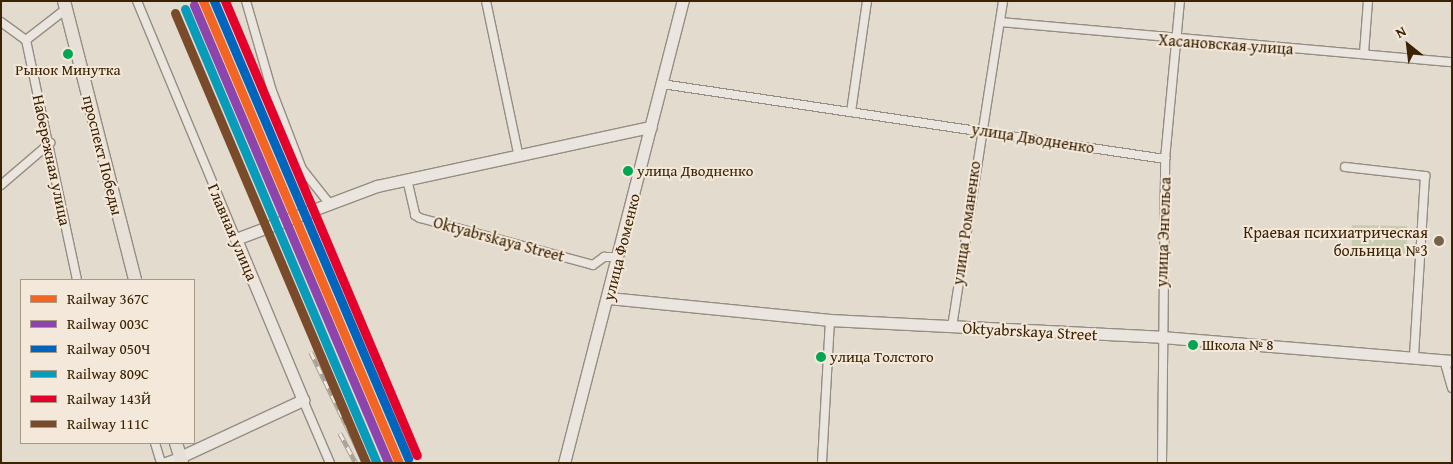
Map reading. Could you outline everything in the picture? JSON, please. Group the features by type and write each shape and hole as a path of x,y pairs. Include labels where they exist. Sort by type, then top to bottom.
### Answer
{"main road":[{"name":"улица Фоменко","path":"564,463 683,1"},
{"name":"проспект Победы","path":"65,5 134,279"},
{"path":"236,240 329,203 407,179 519,157 651,127"},
{"name":"Главная улица","path":"236,240 303,400"},
{"name":"Oktyabrskaya Street","path":"608,298 830,320 1160,337 1448,360"},
{"path":"176,444 181,460 303,400"}],"street":[{"name":"Главная улица","path":"137,1 236,240"},
{"path":"246,1 264,65 302,169 329,203"},
{"path":"486,1 519,157"},
{"path":"851,112 867,1"},
{"name":"улица Романенко","path":"952,327 980,130 1004,1"},
{"name":"улица Энгельса","path":"1162,463 1160,337 1166,159 1180,1"},
{"path":"1364,53 1368,1"},
{"path":"1,22 26,40 65,5"},
{"name":"Хасановская улица","path":"1000,22 1176,41 1364,53 1452,62"},
{"name":"Набережная улица","path":"26,40 50,143 77,279"},
{"name":"улица Дводненко","path":"662,84 1166,159"},
{"path":"1,185 50,143"},
{"path":"1345,167 1425,176 1414,357"},
{"name":"Oktyabrskaya Street","path":"407,179 415,215 420,218 593,265 604,257 617,257"},
{"path":"822,463 830,320"},
{"path":"1448,360 1452,388"},
{"name":"Главная улица","path":"303,400 330,463"},
{"path":"155,444 162,463 181,460"}],"green space":[{"path":"1352,225 1407,226 1406,255 1351,254"}],"railway":[{"path":"311,352 365,463"},
{"path":"340,433 356,463"}],"rail line":[{"name":"367С","path":"203,1 399,463"},
{"name":"050Ч","path":"214,1 408,459"},
{"name":"143Й","path":"225,1 417,455"},
{"name":"003С","path":"194,5 388,463"},
{"name":"809С","path":"185,9 377,463"},
{"name":"111С","path":"175,13 366,463"}],"place":[{"name":"Рынок Минутка","path":"68,54"},
{"name":"улица Дводненко","path":"628,171"},
{"name":"Краевая психиатрическая больница №3","path":"1439,241"},
{"name":"Школа № 8","path":"1193,345"},
{"name":"улица Толстого","path":"821,357"}]}
